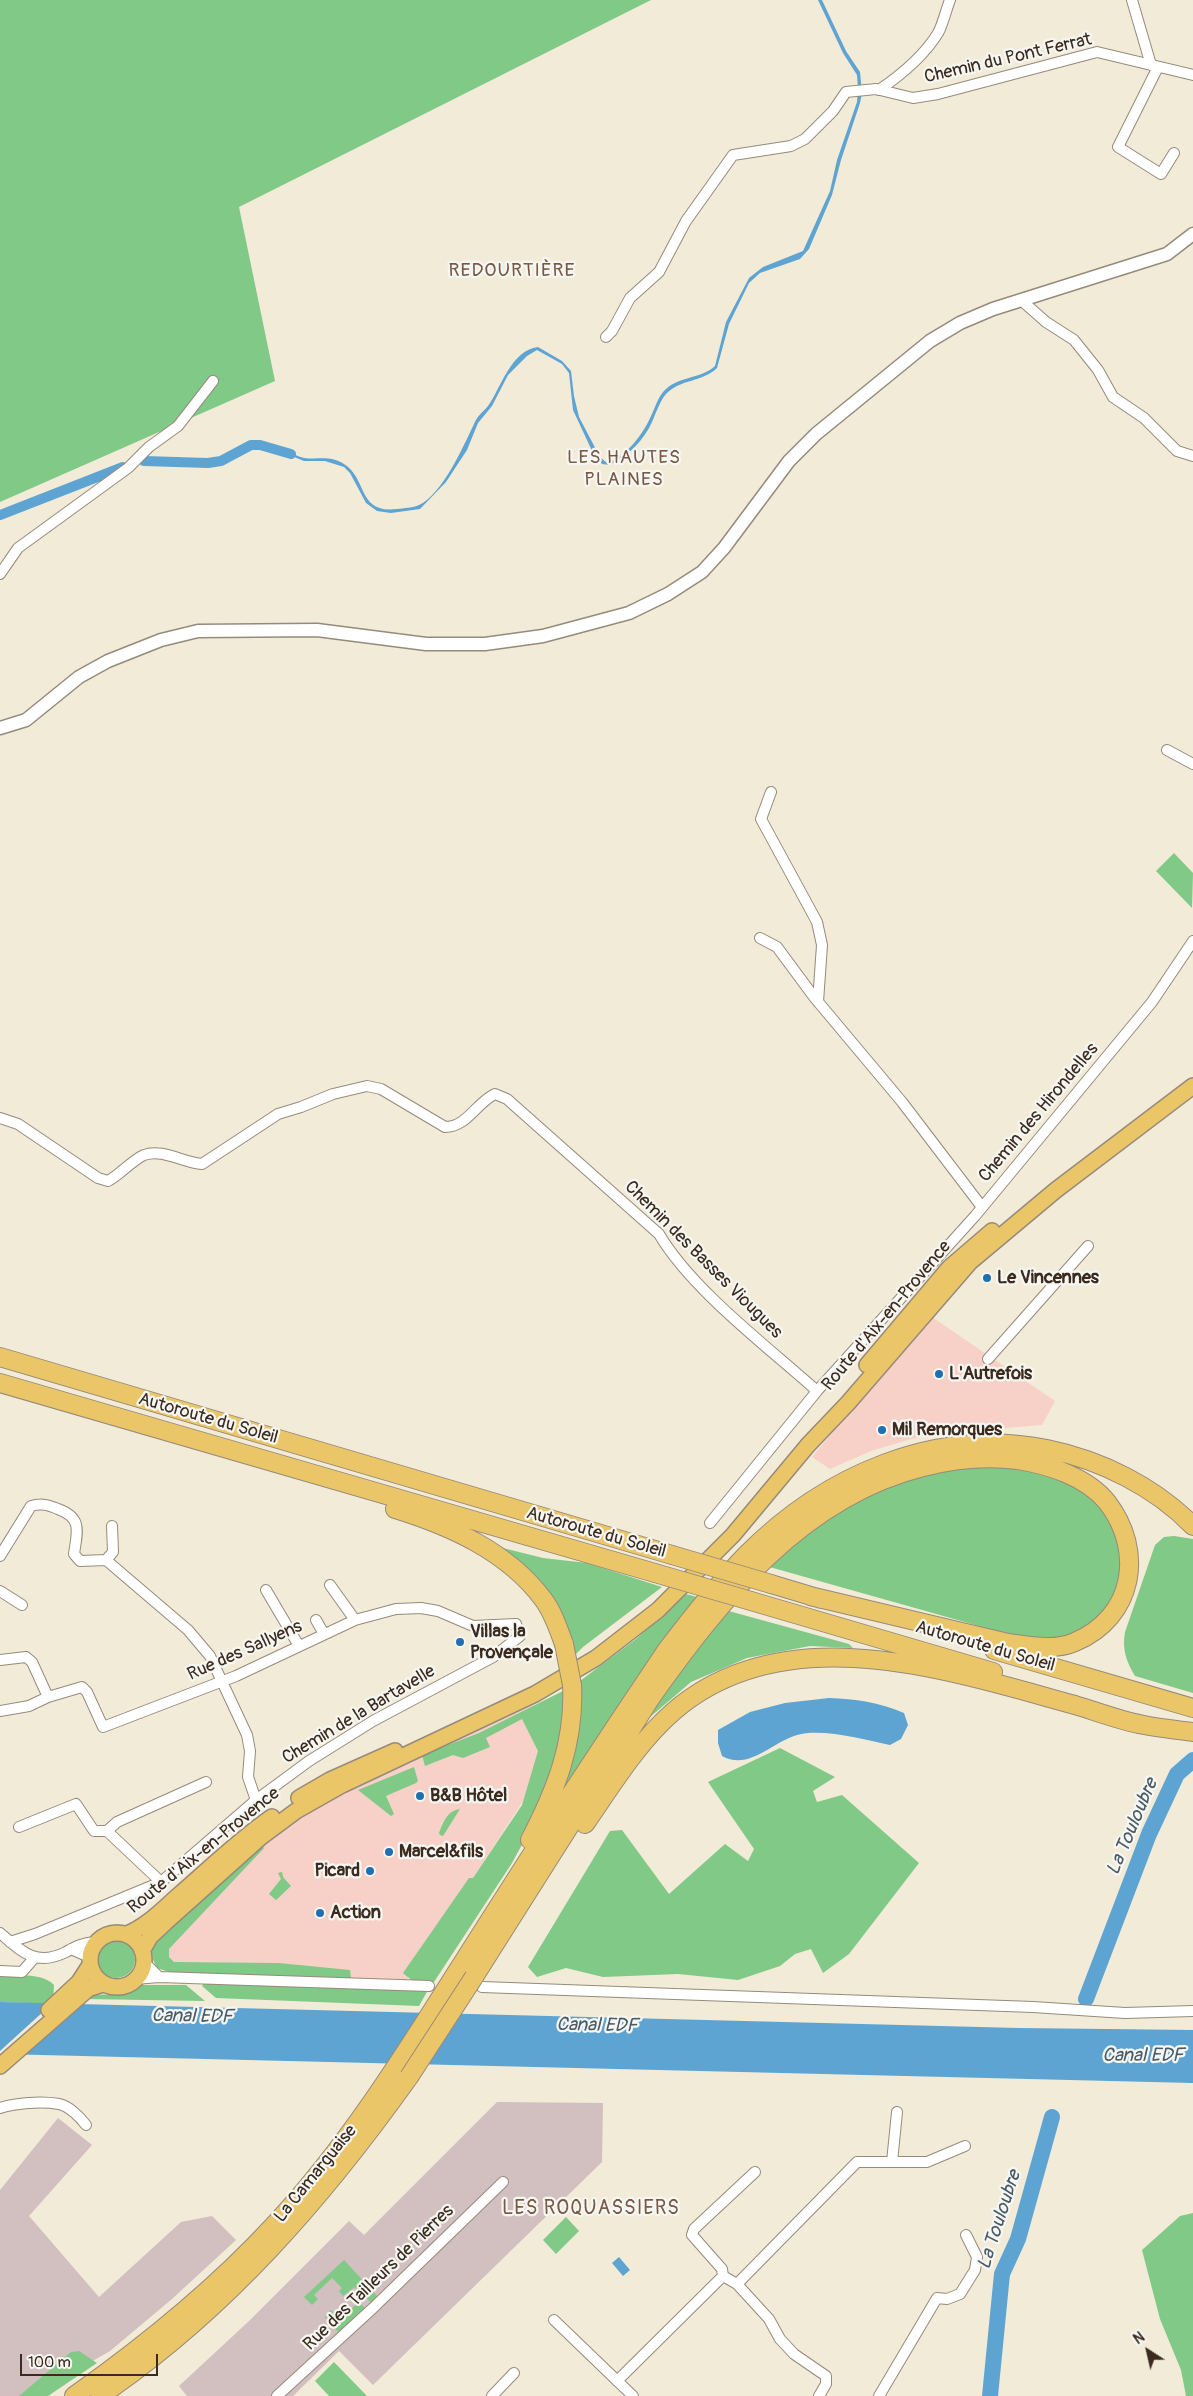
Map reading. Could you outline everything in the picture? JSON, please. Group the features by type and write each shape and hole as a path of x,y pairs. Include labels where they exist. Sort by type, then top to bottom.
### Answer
{"highway":[{"name":"Autoroute du Soleil","path":"0,1357 1193,1708"},
{"name":"Autoroute du Soleil","path":"0,1383 1193,1731"},
{"path":"60,2396 101,2368 200,2288 261,2228 338,2137 384,2077 434,1996 500,1896 666,1651 701,1606 746,1555 781,1524 817,1498 854,1476 901,1457 941,1448 977,1443 1027,1445 1088,1460 1137,1482 1183,1516 1193,1526"},
{"path":"213,1445 409,1513 470,1538 524,1576 544,1600 555,1620 564,1644 572,1685 573,1710 561,1773 528,1844 500,1896"},
{"path":"503,1931 652,1696 682,1653 714,1612 761,1562 801,1528 832,1506 886,1478 943,1462 1002,1458 1035,1463 1066,1474 1087,1485 1106,1502 1121,1526 1131,1558 1127,1585 1121,1599 1101,1628 1074,1643 1040,1648 1008,1643 810,1596"},
{"path":"503,1931 566,1852 653,1730 700,1693 733,1676 762,1666 789,1660 835,1656 892,1662 955,1674 1143,1725 1193,1731"},
{"name":"La Camarguaise","path":"100,2396 173,2343 255,2267 333,2179 478,1982 503,1931"},
{"name":"La Camarguaise","path":"74,2396 163,2330 207,2292 275,2224 346,2138 384,2077"}],"main road":[{"name":"Route d'Aix-en-Provence","path":"143,1956 150,1937 261,1837 296,1811 342,1786 555,1683 596,1658 652,1616 733,1535 808,1445 848,1403 957,1275 1056,1190 1193,1086"},
{"name":"Route d'Aix-en-Provence","path":"808,1445 842,1396 914,1308 977,1242 1011,1217 1056,1190"},
{"name":"Route d'Aix-en-Provence","path":"126,1934 137,1930 155,1916 252,1831 290,1803 330,1780 369,1761 469,1725"},
{"path":"3,2060 84,1985 89,1961 96,1942 110,1933 126,1934 133,1938 143,1956 141,1972 136,1980 120,1987 103,1984 84,1985"},
{"path":"89,1961 97,1979 103,1984"}],"street":[{"path":"879,90 895,79 920,56 938,32 950,0"},
{"path":"1132,0 1154,66 1118,147 1161,174 1174,154"},
{"name":"Chemin du Pont Ferrat","path":"606,337 612,331 630,298 659,272 686,221 733,154 792,146 805,139 833,111 842,96 859,90 879,90 914,98 1097,52 1193,75"},
{"path":"0,728 26,720 79,677 108,661 161,640 198,631 317,630 426,644 485,644 543,636 629,613 668,594 702,572 724,548 789,461 816,434 930,341 960,323 1021,300 1167,254 1193,234"},
{"path":"1021,300 1046,322 1074,340 1098,370 1113,396 1144,418 1177,451 1193,456"},
{"path":"0,574 18,548 128,468 148,446 178,426 213,380"},
{"path":"1167,750 1193,764"},
{"path":"771,792 761,820 817,922 822,945 818,1002"},
{"path":"760,938 776,948 818,1002 902,1102 982,1207"},
{"name":"Chemin des Hirondelles","path":"710,1522 817,1391 982,1207 1152,1002 1193,941"},
{"name":"Chemin des Basses Viougues","path":"0,1118 18,1124 98,1178 108,1181 142,1156 149,1154 162,1154 193,1164 202,1164 278,1114 333,1094 367,1086 381,1090 446,1127 461,1124 484,1099 495,1094 501,1096 507,1099 659,1234 669,1251 719,1303 817,1391"},
{"path":"988,1359 1088,1246"},
{"path":"901,1298 914,1308"},
{"path":"0,1556 31,1506 43,1503 70,1513 77,1524 74,1554 80,1561 106,1560 188,1630 210,1656 223,1680 247,1735 250,1751 248,1777 256,1800"},
{"path":"106,1560 113,1552 112,1526"},
{"path":"330,1585 355,1620"},
{"path":"266,1590 299,1646"},
{"path":"0,1592 22,1605"},
{"name":"Rue des Sallyens","path":"0,1711 29,1706 48,1697 82,1687 87,1692 103,1727 236,1676 355,1620 396,1609 421,1608 438,1611 473,1626 516,1624 520,1636"},
{"path":"316,1620 324,1634"},
{"name":"Chemin de la Bartavelle","path":"10,1942 35,1934 161,1882 256,1800 309,1761 373,1721 493,1656 520,1636"},
{"path":"0,1660 26,1657 32,1662 48,1697"},
{"path":"18,1827 76,1804 94,1831 107,1831 117,1822 206,1782"},
{"path":"107,1831 161,1882"},
{"path":"0,1933 16,1948 34,1958 45,1960 83,1943 96,1942"},
{"path":"71,1949 89,1961"},
{"path":"143,1956 159,1977"},
{"path":"0,1971 22,1972 34,1958"},
{"path":"136,1980 159,1977 434,1996"},
{"path":"478,1982 1118,2012 1193,2011"},
{"path":"0,2108 11,2104 60,2104 79,2116 86,2125"},
{"path":"892,2162 897,2112"},
{"path":"737,2284 857,2162 926,2162 965,2146"},
{"path":"723,2276 722,2269 692,2235 694,2229 755,2172"},
{"name":"Rue des Tailleurs de Pierres","path":"277,2396 369,2312 503,2182"},
{"path":"879,2396 938,2298 947,2299 960,2294 975,2270 978,2257 966,2235"},
{"path":"723,2276 737,2284 770,2319 780,2339 794,2354 826,2376 826,2384 819,2396"},
{"path":"617,2381 723,2276"},
{"path":"554,2320 633,2396"},
{"path":"492,2396 514,2373"}],"shaded area":[{"path":"929,1315 1055,1401 1042,1425 925,1435 871,1451 830,1469 812,1457"},
{"path":"532,1706 553,1755 406,1981 169,1972 151,1958 261,1845 323,1803 381,1773"},
{"path":"497,2102 603,2103 602,2162 373,2385 339,2351 293,2396 187,2396 179,2386 248,2322 349,2221 364,2235"},
{"path":"58,2118 92,2145 29,2216 99,2297 181,2222 212,2216 236,2240 172,2299 110,2351 32,2396 0,2396 0,2190"}],"green space":[{"path":"0,0 651,0 239,207 275,381 0,502"},
{"path":"1174,853 1193,873 1192,908 1156,871"},
{"path":"963,1467 1031,1470 1053,1476 1071,1484 1088,1496 1101,1509 1111,1525 1118,1543 1120,1561 1118,1580 1112,1600 1092,1625 1078,1633 1063,1638 1049,1640 1025,1639 766,1566 795,1542 841,1509 875,1491 909,1478"},
{"path":"473,1532 503,1548 543,1558 587,1563 662,1587 576,1654 567,1630"},
{"path":"1174,1536 1193,1539 1193,1693 1135,1676 1124,1649 1125,1632 1155,1545 1164,1537"},
{"path":"686,1594 697,1597 633,1683 555,1805 578,1721 580,1681 636,1639"},
{"path":"725,1610 849,1644 853,1648 810,1646 747,1658 691,1682 642,1724"},
{"path":"569,1688 567,1732 532,1826 512,1863 432,1985 416,1984 403,1973 469,1878 473,1878 522,1805 538,1751 522,1719 486,1738 490,1747 463,1758 453,1755 425,1766 422,1755 479,1733"},
{"path":"780,1748 835,1777 813,1791 817,1802 842,1795 919,1863 849,1954 823,1973 811,1949 795,1954 780,1966 738,1980 678,1974 603,1977 566,1968 537,1977 528,1967 610,1831 622,1830 669,1894 725,1844 748,1861 754,1849 708,1782"},
{"path":"414,1767 418,1781 386,1796 394,1814 391,1816 358,1790"},
{"path":"460,1809 443,1836 440,1835 439,1833 447,1817 452,1812"},
{"path":"261,1845 264,1848 169,1949 169,1957 174,1962 279,1963 350,1970 351,1978 169,1972 157,1968 152,1952 159,1935"},
{"path":"282,1872 283,1877 291,1886 276,1900 269,1894 281,1879 278,1873"},
{"path":"116,1940 123,1941 129,1946 134,1952 134,1966 129,1972 123,1977 116,1978 109,1977 103,1972 98,1966 97,1959 98,1952 103,1946 109,1941"},
{"path":"0,1976 36,1976 49,1981 54,1985 53,2004 0,2002"},
{"path":"204,1983 428,1990 419,2006 216,1998 202,1986"},
{"path":"142,1985 186,1985 205,2001 84,1999 92,1996 128,1993"},
{"path":"1193,2213 1193,2396 1186,2396 1181,2370 1160,2319 1142,2250 1180,2216"},
{"path":"566,2217 579,2231 556,2254 543,2240"},
{"path":"344,2260 378,2297 372,2303 355,2287 343,2296 339,2291 342,2288 332,2278 314,2295 318,2299 312,2305 304,2297"},
{"path":"359,2302 366,2309 340,2334 325,2317 331,2310 337,2317 340,2315 342,2317"},
{"path":"79,2351 97,2363 48,2396 19,2396 71,2352"},
{"path":"334,2362 367,2396 329,2396 315,2381"}],"water":[{"path":"818,0 822,0 846,51 860,72 862,93 832,195 809,249 800,259 760,273 749,283 729,324 717,368 705,376 672,389 666,394 645,435 629,452 610,465 602,464 595,455 594,459 573,410 569,373 562,364 537,350 527,356 508,375 492,406 478,423 467,450 446,482 420,509 391,513 377,511 366,503 350,473 344,467 325,461 304,461 272,448 284,449 304,458 339,461 352,470 364,494 375,506 384,509 397,509 417,506 428,500 444,481 475,421 488,406 514,362 529,350 538,347 562,361 571,371 579,417 600,457 607,463 628,450 644,430 659,398 666,389 715,366 726,322 749,278 763,267 803,251 830,191 837,160 857,102 858,88 857,75 843,53"},
{"path":"829,1698 867,1702 895,1709 904,1713 908,1725 901,1739 890,1745 831,1734 807,1733 788,1739 751,1758 732,1760 722,1756 718,1743 718,1730 750,1712 785,1703"},
{"name":"Canal EDF","path":"0,2002 1019,2028 1193,2030 1193,2083 0,2054"},
{"path":"619,2257 630,2270 623,2276 612,2263"}],"pier":[{"path":"55,2001 80,2002 0,2057 0,2051"}],"waterway":[{"path":"144,461 208,463 221,461 251,445 260,445 291,454"},
{"path":"0,515 123,467"},
{"name":"La Touloubre","path":"1086,1999 1149,1834 1177,1774 1193,1760"},
{"name":"La Touloubre","path":"990,2396 1002,2274 1018,2239 1052,2117"}],"place":[{"name":"Le Vincennes","path":"987,1278"},
{"name":"L'Autrefois","path":"939,1374"},
{"name":"Mil Remorques","path":"882,1430"},
{"name":"Villas la Provençale","path":"460,1642"},
{"name":"B&B Hôtel","path":"420,1796"},
{"name":"Marcel&fils","path":"389,1852"},
{"name":"Picard","path":"370,1871"},
{"name":"Action","path":"320,1913"}],"district":[{"name":"REDOURTIÈRE","path":"512,271"},
{"name":"LES HAUTES PLAINES","path":"624,469"},
{"name":"LES ROQUASSIERS","path":"591,2209"}]}
